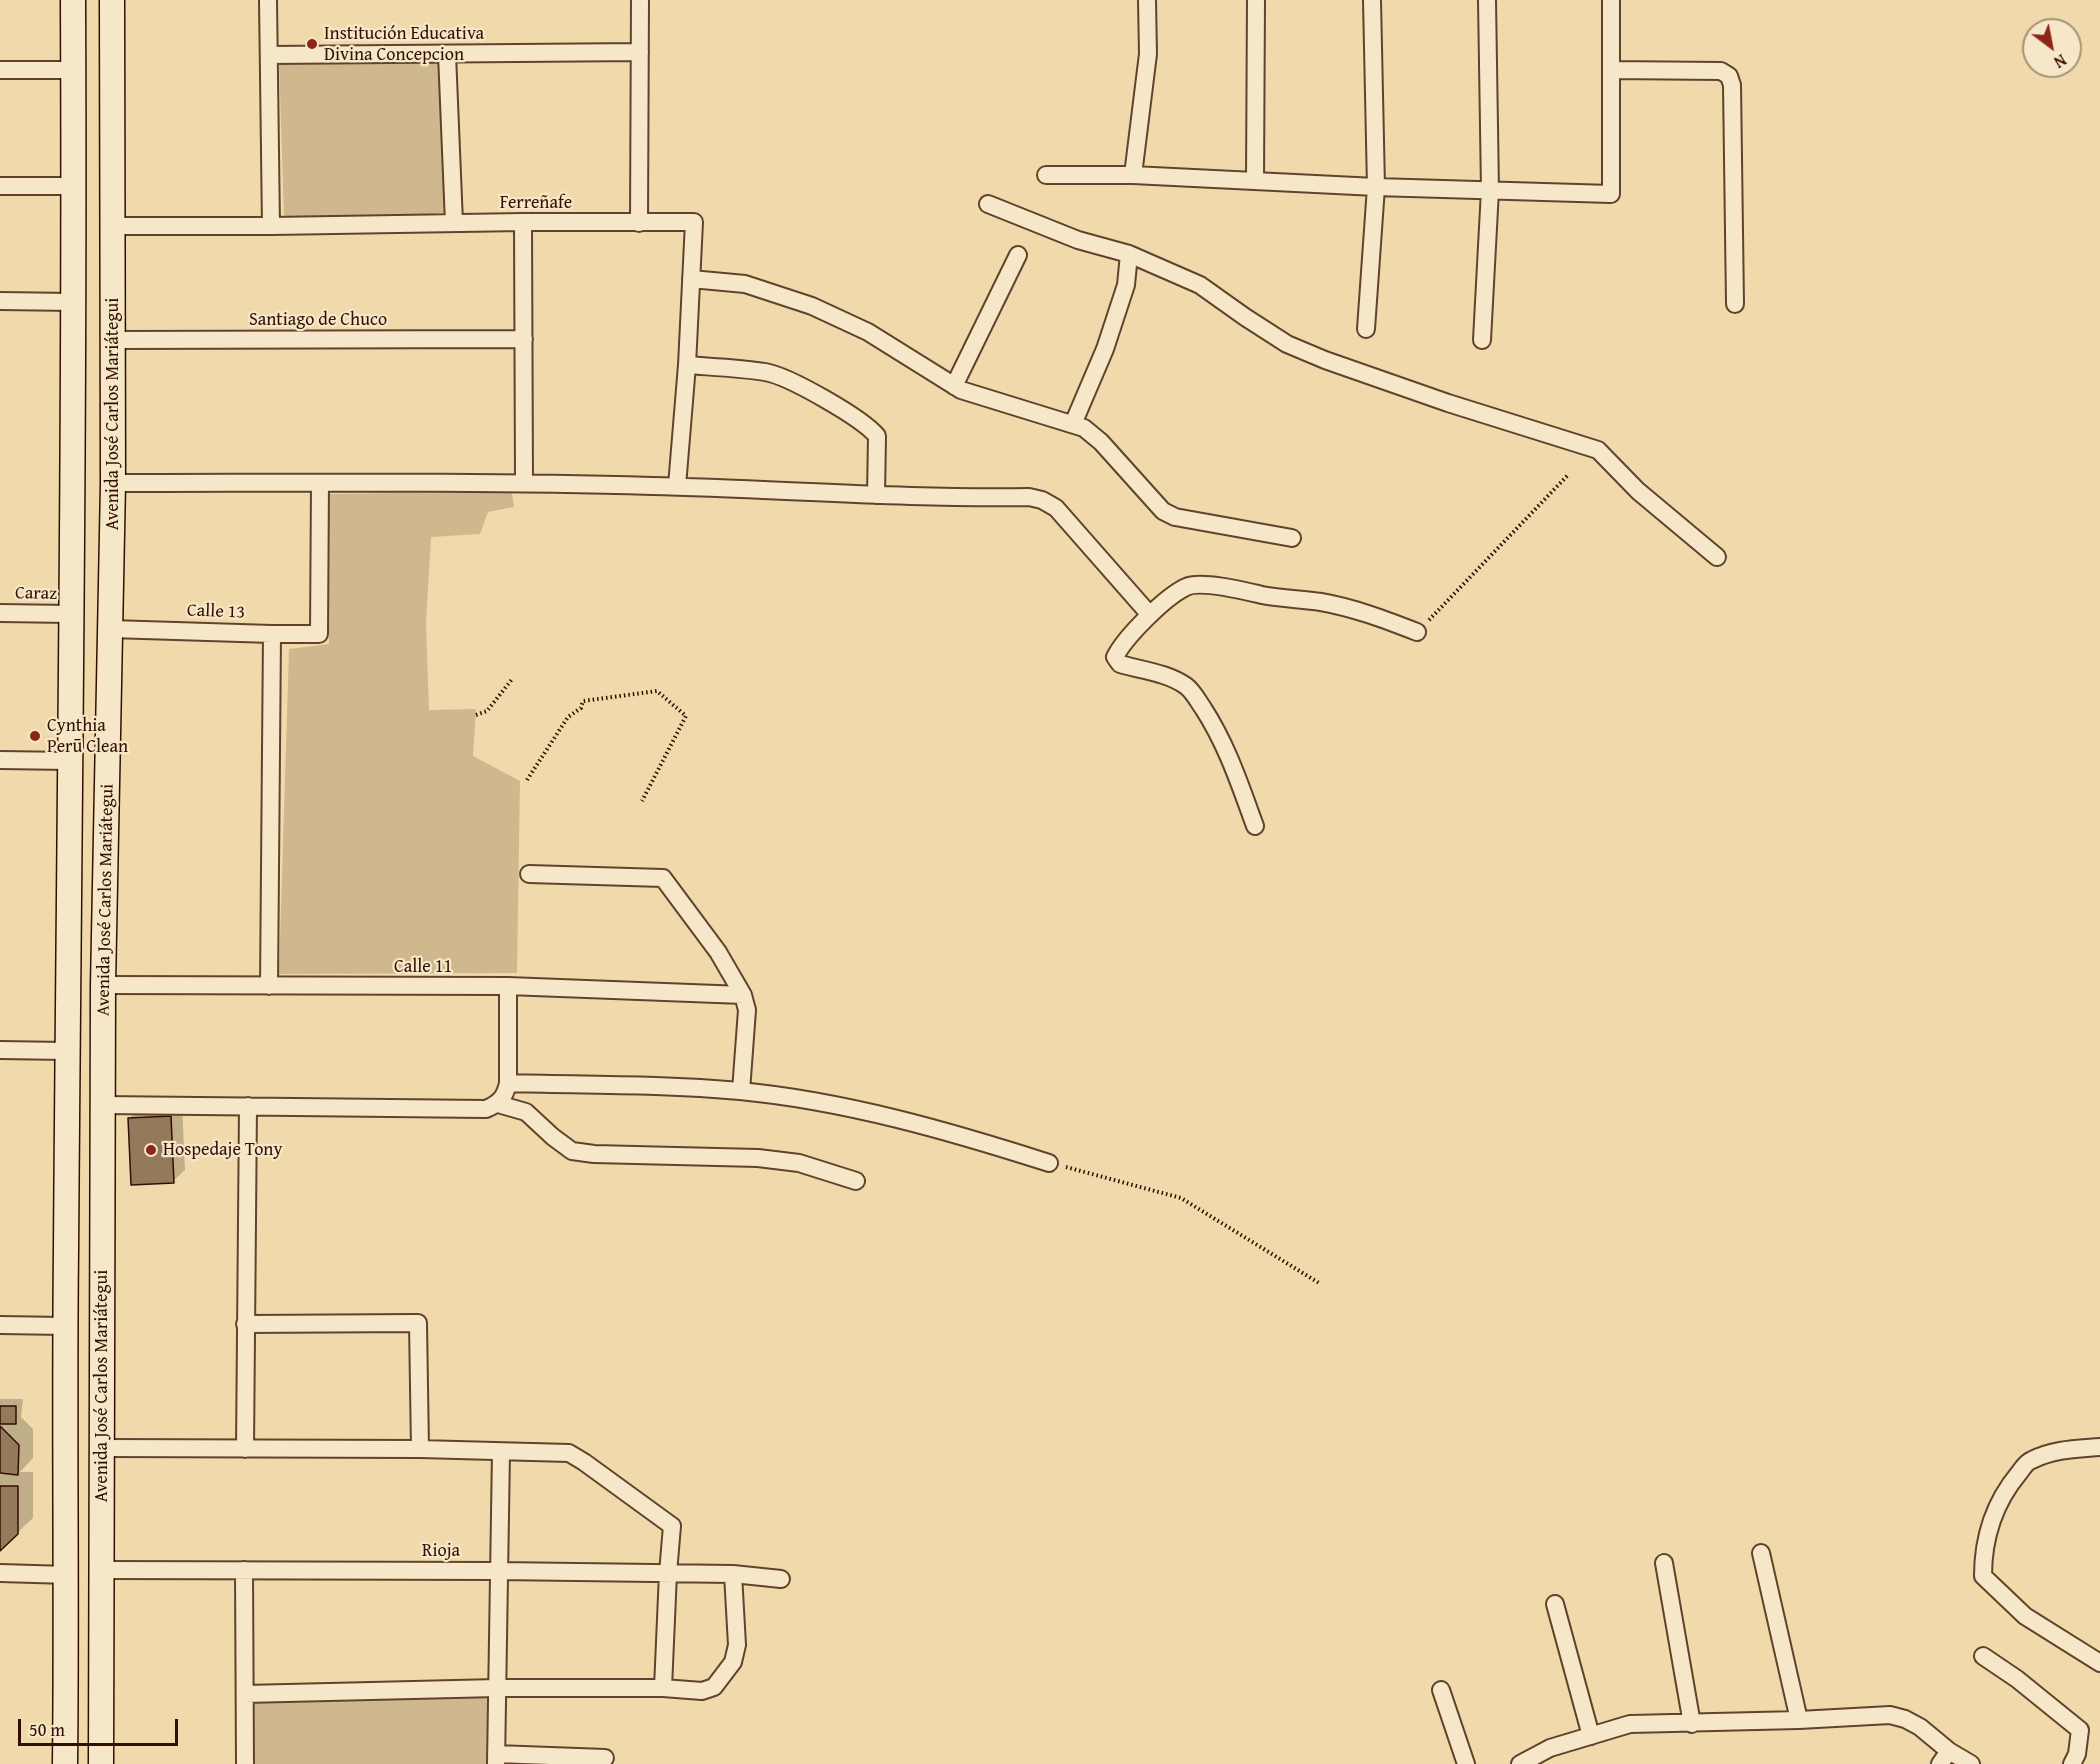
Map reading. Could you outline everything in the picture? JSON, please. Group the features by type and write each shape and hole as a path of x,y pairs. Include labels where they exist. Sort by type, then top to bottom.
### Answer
{"main road":[{"name":"Avenida José Carlos Mariátegui","path":"65,1764 68,1575 65,1326 73,302 73,0"},
{"name":"Avenida José Carlos Mariátegui","path":"101,1764 103,985 113,483 112,0"},
{"path":"69,947 104,948"}],"street":[{"path":"268,0 271,226"},
{"path":"639,223 640,0"},
{"path":"1133,175 1148,54 1147,0"},
{"path":"1255,181 1256,0"},
{"path":"1366,329 1376,187 1372,0"},
{"path":"1482,340 1490,190 1487,0"},
{"path":"1046,175 1133,175 1376,187 1611,194 1611,0"},
{"path":"268,55 640,52"},
{"path":"447,54 454,223"},
{"path":"0,70 73,70"},
{"path":"1611,70 1721,71 1729,76 1732,85 1735,304"},
{"path":"0,186 73,186"},
{"path":"988,204 1078,240 1129,254 1200,285 1287,344 1325,360 1598,450 1638,491 1717,557"},
{"path":"523,222 524,482"},
{"name":"Ferreñafe","path":"114,226 694,222 687,365 677,486"},
{"path":"1073,424 1105,349 1126,285 1129,254"},
{"path":"954,386 1018,255"},
{"path":"691,279 745,284 812,306 867,332 954,386 988,399 1084,428 1101,442 1163,511 1175,517 1292,538"},
{"path":"0,301 73,302"},
{"name":"Santiago de Chuco","path":"113,340 524,339"},
{"path":"687,365 767,372 801,387 845,412 877,436 876,495"},
{"path":"113,483 524,482 876,495 1029,497 1042,500 1056,508 1150,615"},
{"name":"Calle 13","path":"111,629 319,634 320,483"},
{"path":"1255,826 1216,728 1187,687 1170,678 1120,664 1115,657 1120,646 1150,615 1187,586 1222,586 1323,603 1378,616 1418,632"},
{"name":"Caraz","path":"0,613 71,614"},
{"path":"269,986 272,634"},
{"path":"0,760 69,761"},
{"path":"529,874 663,878 718,952 743,995 747,1010 741,1091"},
{"name":"Calle 11","path":"103,985 508,986 743,995"},
{"path":"103,1105 486,1109 498,1104 505,1095 508,1083 508,986"},
{"path":"0,1050 67,1051"},
{"path":"508,1083 741,1091 844,1107 933,1128 1049,1162"},
{"path":"498,1104 526,1112 572,1151 594,1154 758,1158 799,1163 856,1181"},
{"path":"245,1449 248,1106"},
{"path":"245,1324 418,1323 420,1449"},
{"path":"0,1325 65,1326"},
{"path":"2100,1447 2055,1450 2029,1461 2011,1482 1992,1516 1983,1551 1983,1576 2025,1616 2100,1664"},
{"path":"101,1448 420,1449 569,1454 584,1462 672,1527 663,1688"},
{"path":"501,1452 496,1759 605,1758"},
{"path":"1761,1553 1799,1720"},
{"path":"1664,1563 1692,1724"},
{"name":"Rioja","path":"101,1570 733,1574 781,1579"},
{"path":"244,1570 245,1764"},
{"path":"0,1573 68,1575"},
{"path":"244,1694 497,1688 663,1688 702,1691 714,1687 733,1662 737,1645 733,1574"},
{"path":"1555,1605 1591,1736"},
{"path":"1983,1656 2017,1679 2080,1730 2077,1754 2072,1764"},
{"path":"1441,1690 1467,1764"},
{"path":"1520,1764 1550,1748 1630,1724 1692,1724 1890,1715 1905,1719 1920,1727 1944,1757 1971,1764"}],"path":[{"path":"1418,632 1568,475"},
{"path":"476,715 487,711 513,678"},
{"path":"527,780 568,717 581,708 582,701 657,691 686,716 642,801"},
{"path":"1049,1162 1181,1198 1319,1283"}],"shaded area":[{"path":"446,60 450,215 284,217 279,62"},
{"path":"512,493 514,507 488,512 480,534 431,537 426,624 429,710 476,709 473,756 520,781 517,973 279,974 289,649 329,644 328,494"},
{"path":"491,1694 489,1764 252,1764 253,1701"}],"building":[{"name":"Hospedaje Tony","path":"171,1116 174,1183 131,1185 128,1118"},
{"path":"0,1406 16,1406 16,1424 0,1424"},
{"path":"0,1426 19,1445 18,1475 0,1473"},
{"path":"0,1486 18,1486 18,1534 0,1551"}],"place":[{"name":"Institución Educativa Divina Concepcion","path":"312,44"},
{"name":"Cynthia Perū Clean","path":"35,736"},
{"name":"Hospedaje Tony","path":"151,1150"}]}
